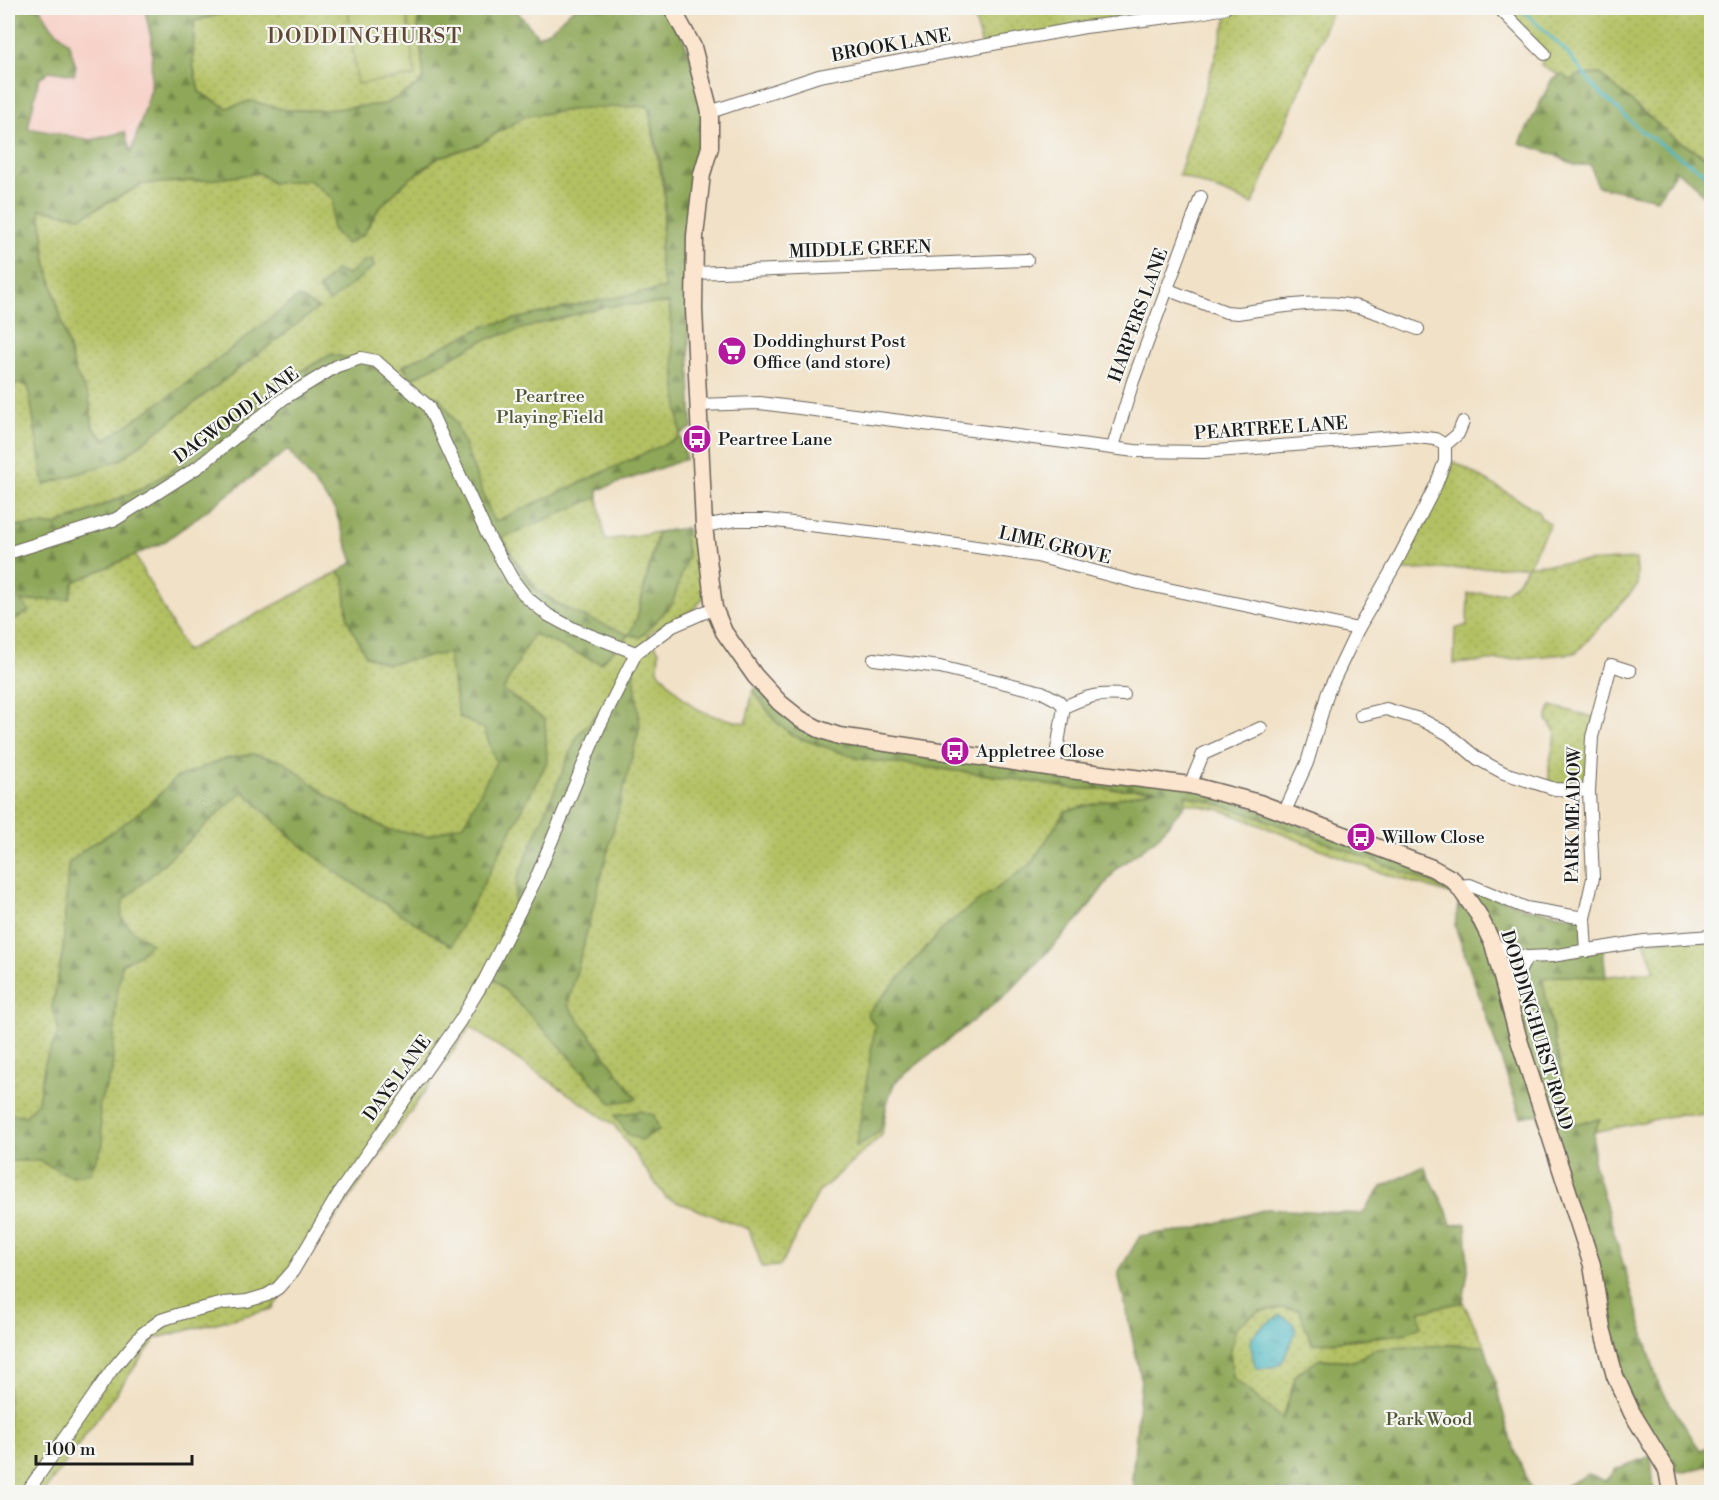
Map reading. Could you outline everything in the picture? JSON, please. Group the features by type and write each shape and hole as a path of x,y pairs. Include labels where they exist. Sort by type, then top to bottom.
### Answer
{"street":[{"name":"DODDINGHURST ROAD","path":"672,8 693,47 710,112 710,147 702,174 694,236 694,319 704,526 714,608 724,632 755,676 780,703 800,719 819,729 854,739 1190,785 1259,803 1432,868 1452,879 1478,914 1493,944 1519,1040 1592,1265 1602,1328 1615,1376 1632,1413 1667,1470 1671,1492"},
{"name":"BROOK LANE","path":"710,112 819,76 1085,27 1225,8"},
{"path":"1499,8 1545,54"},
{"name":"HARPERS LANE","path":"1113,447 1133,381 1201,197"},
{"name":"MIDDLE GREEN","path":"695,273 1027,261"},
{"path":"1166,289 1226,312 1238,313 1309,304 1328,304 1360,307 1418,329"},
{"name":"DAGWOOD LANE","path":"8,553 116,519 198,467 283,399 337,366 361,358 376,361 428,406 487,534 513,580 526,597 548,615 574,629 636,653"},
{"name":"PEARTREE LANE","path":"697,405 760,403 1113,447 1135,452 1204,452 1408,436 1435,439 1445,445"},
{"path":"1284,813 1307,763 1328,692 1358,629 1396,563 1436,485 1445,461 1445,445 1458,434 1463,422"},
{"name":"LIME GROVE","path":"704,526 736,520 767,520 1037,556 1139,583 1358,629"},
{"name":"DAYS LANE","path":"27,1492 111,1371 142,1334 161,1320 183,1312 224,1303 247,1301 267,1295 278,1288 293,1271 339,1193 460,1021 484,979 535,882 599,727 636,653 673,626 714,608"},
{"path":"874,659 940,667 1042,692 1059,701 1064,707 1054,768"},
{"name":"PARK MEADOW","path":"1586,951 1584,918 1593,878 1588,791 1592,737 1611,665 1630,670"},
{"path":"1064,707 1088,696 1124,695"},
{"path":"1361,715 1386,709 1422,720 1448,734 1478,759 1504,773 1555,789 1588,791"},
{"path":"1190,785 1203,754 1261,728"},
{"path":"1458,886 1470,885 1526,908 1584,918"},
{"path":"1493,944 1514,954 1527,957 1552,956 1644,941 1712,936"},
{"path":"1505,988 1518,974 1527,957"}],"shaded area":[{"path":"14,8 147,8 145,11 152,42 151,89 131,154 25,138"}],"green space":[{"path":"8,8 40,8 52,27 68,42 76,66 74,75 50,71 39,78 28,128 91,140 125,132 131,153 151,89 152,42 145,10 237,8 194,21 193,64 199,92 227,108 250,101 286,110 324,110 386,104 417,86 424,78 418,24 421,8 514,8 538,36 550,30 574,8 672,8 710,112 698,197 686,258 692,428 680,434 686,459 598,490 598,497 502,538 524,574 539,592 571,611 629,635 600,663 533,634 503,690 545,720 547,762 451,946 343,877 294,840 243,791 123,901 121,917 132,930 151,943 140,954 122,964 116,1002 112,1072 99,1104 103,1145 89,1174 70,1176 39,1161 8,1161 8,1113 26,1116 38,1101 45,1062 59,1030 52,1007 63,950 68,864 86,848 111,833 147,806 176,778 224,759 253,754 283,761 331,798 386,829 427,836 464,824 496,762 484,729 459,717 448,653 387,664 366,656 348,621 344,578 338,572 353,562 335,510 288,450 164,542 74,582 69,599 21,601 30,611 8,623 8,526 56,525 141,489 171,471 279,383 332,354 372,365 440,398 455,421 494,522 678,438 680,433 669,303 607,306 542,323 482,341 413,378 402,366 485,326 576,305 666,288 660,267 665,208 664,186 648,106 586,108 526,116 481,144 440,157 408,180 379,208 363,235 346,244 332,229 333,199 309,180 272,183 260,173 209,180 143,184 81,217 40,209 46,261 75,372 89,398 93,428 105,440 175,392 298,297 318,308 120,460 44,485 28,385 8,383"},
{"path":"237,8 421,8 418,24 424,78 417,86 386,104 324,110 286,110 250,101 227,108 199,92 193,64 194,21"},
{"path":"348,8 406,8 415,76 357,84"},
{"path":"972,8 1225,8 982,47"},
{"path":"1230,8 1333,8 1253,204 1179,175"},
{"path":"1499,8 1711,8 1711,160 1672,137 1600,74 1581,75 1569,81 1541,65 1545,54"},
{"path":"1562,74 1569,80 1581,75 1600,74 1672,137 1711,161 1711,199 1703,195 1695,184 1676,171 1657,199 1597,186 1591,165 1575,165 1553,154 1520,143 1552,79"},
{"name":"Peartree Playing Field","path":"648,106 665,199 660,250 670,303 680,433 678,438 597,491 605,540 658,532 637,618 688,556 685,542 686,528 692,534 705,596 694,609 648,634 659,651 658,670 678,693 705,712 746,723 753,690 775,721 860,759 997,776 1074,789 1160,789 1185,794 1223,804 1274,822 1426,880 1459,897 1379,872 1221,810 1186,803 1156,839 1117,868 1084,913 1009,992 895,1082 888,1096 882,1135 819,1192 780,1266 762,1267 749,1229 666,1198 614,1125 470,1027 272,1309 156,1338 44,1492 8,1492 8,623 30,611 20,601 73,582 135,555 186,651 338,572 344,578 348,621 387,664 524,629 600,663 629,635 571,612 538,591 511,553 494,522 455,421 440,399 372,365 332,354 279,383 171,471 141,489 56,525 8,526 8,383 28,385 44,485 105,440 93,428 89,398 75,372 46,261 40,209 81,217 143,184 209,180 260,173 272,183 309,180 333,199 332,229 363,235 379,208 408,180 440,157 481,144 526,116 586,108"},
{"path":"372,259 374,266 330,302 318,290 336,270 347,275 364,261"},
{"path":"1445,461 1455,462 1538,511 1541,518 1550,523 1529,565 1636,559 1638,585 1576,653 1454,664 1455,629 1467,625 1468,594 1506,592 1516,583 1528,566 1392,571"},
{"path":"686,528 685,542 688,556 672,604 641,637 629,635 637,618 658,532"},
{"path":"634,672 640,726 568,1005 637,1099 611,1103 559,1045 490,975 510,936 517,879 578,735"},
{"path":"762,684 819,729 1190,785 1526,908 1584,918 1586,950 1603,948 1606,977 1542,978 1572,1124 1600,1119 1594,1132 1593,1161 1659,1386 1700,1450 1711,1446 1711,1465 1685,1472 1667,1470 1632,1413 1592,1265 1538,1114 1521,1117 1455,926 1459,897 1433,884 1291,829 1185,795 1186,803 1156,839 1117,868 1078,920 1009,992 895,1082 879,1132 856,1147 875,1026 867,1014 948,923 1031,864 1065,811 1157,789 1074,789 997,776 860,759 793,736 775,721 753,690","holes":["1494,945 1524,965 1505,987"]},
{"path":"1551,706 1597,718 1589,791 1549,787 1549,765 1556,733 1547,720"},
{"path":"1711,936 1711,1116 1681,1114 1594,1132 1600,1119 1572,1124 1542,978 1601,977 1655,971 1644,941"},
{"path":"641,1111 654,1115 659,1130 641,1140 627,1134 615,1115"},
{"name":"Park Wood","path":"1424,1166 1446,1209 1451,1225 1466,1224 1468,1271 1463,1302 1420,1311 1421,1326 1403,1334 1312,1344 1299,1310 1284,1308 1259,1311 1236,1327 1230,1353 1233,1378 1283,1419 1296,1375 1320,1359 1354,1361 1375,1349 1449,1345 1485,1346 1511,1441 1532,1492 1136,1492 1132,1480 1141,1378 1118,1273 1140,1236 1183,1232 1267,1209 1362,1214 1382,1187"},
{"path":"1463,1302 1485,1346 1449,1345 1376,1349 1354,1361 1320,1359 1296,1375 1283,1419 1233,1378 1230,1353 1236,1326 1259,1311 1284,1308 1300,1310 1313,1344 1403,1334 1420,1311"},
{"path":"1651,1456 1654,1492 1554,1492 1588,1474 1605,1481 1616,1469"}],"water":[{"path":"1280,1315 1293,1323 1296,1332 1281,1364 1270,1368 1256,1368 1251,1348 1253,1336"}],"waterway":[{"path":"1520,8 1564,49 1595,88 1641,131 1712,178"},
{"path":"1712,183 1706,193 1712,194"}],"place":[{"name":"Doddinghurst Post Office (and store)","path":"732,351"},
{"name":"Peartree Lane","path":"697,439"},
{"name":"Appletree Close","path":"955,751"},
{"name":"Willow Close","path":"1361,837"}],"district":[{"name":"DODDINGHURST","path":"365,36"}]}
